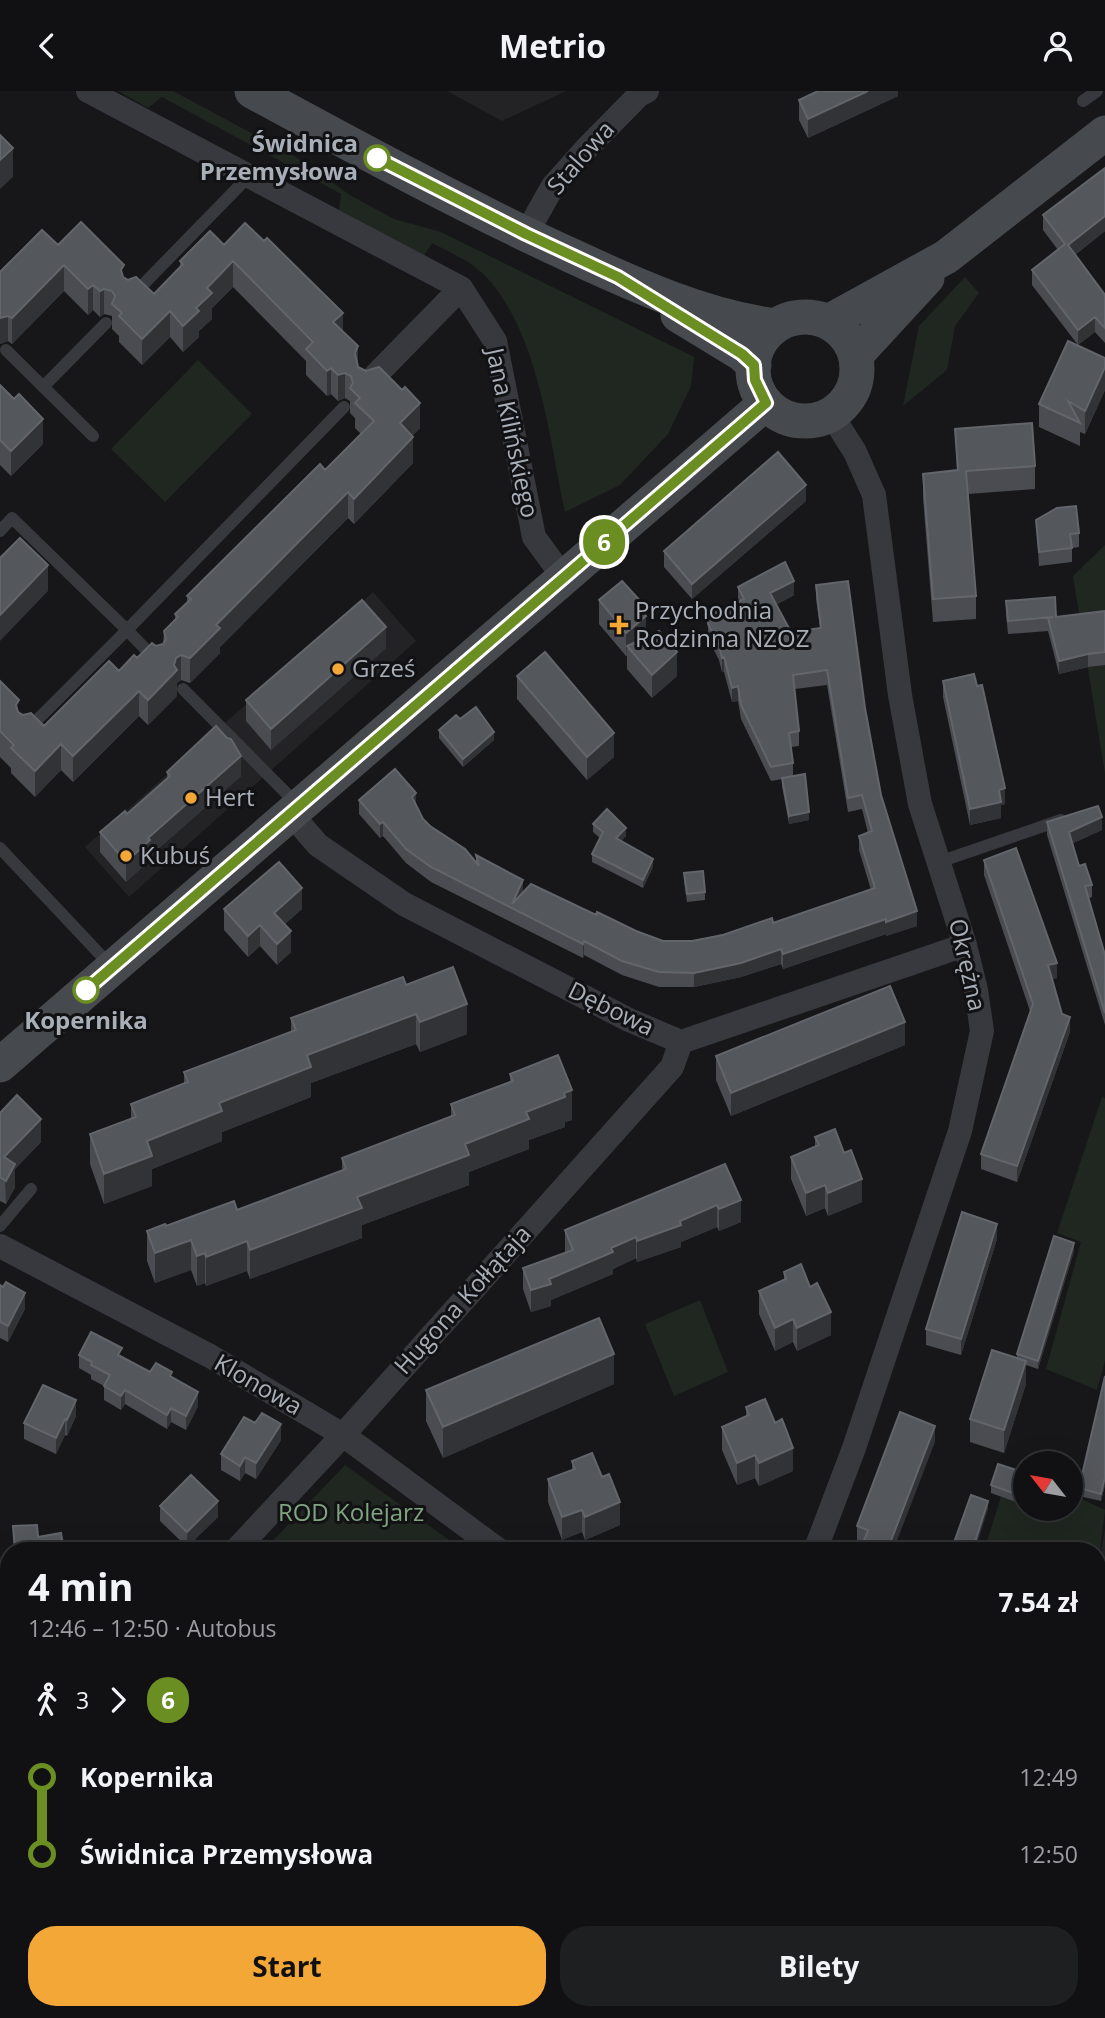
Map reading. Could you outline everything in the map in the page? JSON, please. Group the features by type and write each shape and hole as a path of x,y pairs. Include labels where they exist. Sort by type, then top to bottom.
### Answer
{"main road":[{"path":"253,91 526,234 618,277 726,317 776,326"},
{"path":"828,322 946,257 1105,133"},
{"path":"856,355 946,257"},
{"path":"618,277 742,354 754,365"},
{"path":"796,318 828,322 845,335 856,355 857,378 853,389 840,407 820,419 797,420 785,417 766,403 755,380 754,365 759,346 776,326 796,318"},
{"path":"0,1065 766,403"}],"street":[{"name":"Jana Kilińskiego","path":"88,91 461,288 495,341 534,537 564,578"},
{"name":"Stalowa","path":"526,234 553,186 630,104 647,91"},
{"path":"369,383 461,288"},
{"name":"Okrężna","path":"818,1542 854,1448 960,1131 982,1031 965,945 920,804 900,695 874,495 851,444 831,414"},
{"name":"Dębowa","path":"295,811 318,845 404,904 629,1020 681,1042 965,945"},
{"name":"Hugona Kołłątaja","path":"243,1542 343,1435 672,1067 681,1042"},
{"name":"Klonowa","path":"0,1246 210,1356 343,1435 488,1542"}],"lane":[{"path":"1083,101 1097,91"},
{"path":"131,297 250,175"},
{"path":"43,387 106,323"},
{"path":"6,350 93,436"},
{"path":"25,732 344,407"},
{"path":"0,531 12,518 158,663"},
{"path":"183,689 295,811"},
{"path":"939,862 1078,815"},
{"path":"0,848 113,968"},
{"path":"0,1226 31,1189"}],"shaded area":[{"path":"447,91 566,91 502,121"},
{"path":"373,592 416,641 129,897 85,847"}],"green space":[{"path":"118,91 173,91 296,157 350,195 394,219 441,232 694,357 691,386 668,434 620,485 565,512 540,391 521,332 507,305 478,269 432,243 424,256 339,210 341,194 162,97 148,108"},
{"path":"965,277 979,293 955,326 947,370 903,406 919,326"},
{"path":"198,360 252,414 165,502 111,449"},
{"path":"1105,545 1105,774 1073,576"},
{"path":"1102,1097 1105,1098 1105,1361 1097,1390 1046,1369 1081,1242 1057,1233"},
{"path":"700,1300 728,1372 674,1396 645,1324"},
{"name":"ROD Kolejarz","path":"345,1465 452,1542 272,1542"},
{"path":"1003,1490 1013,1491 1013,1521 1083,1521 1083,1500 1105,1510 1101,1542 987,1542"}],"building":[{"path":"818,91 868,91 808,119 799,100"},
{"path":"0,135 13,148 0,160"},
{"path":"1105,168 1105,216 1068,245 1105,295 1105,328 1095,317 1078,330 1032,270 1065,244 1043,215"},
{"path":"81,222 124,265 121,270 123,277 128,280 136,277 154,294 183,264 180,261 210,231 224,245 245,223 264,241 267,238 343,313 333,322 358,346 355,353 358,367 366,371 379,367 402,390 405,387 420,403 400,423 413,437 354,499 348,492 216,625 220,628 190,658 181,655 176,658 174,665 177,670 148,700 139,691 73,756 61,744 35,771 11,748 14,745 0,731 0,681 19,700 16,705 18,712 23,715 31,713 44,726 109,661 119,671 134,655 137,658 152,643 156,646 163,644 166,639 164,631 178,617 175,614 191,599 187,596 320,464 325,470 374,421 355,403 360,398 350,388 353,383 351,376 345,373 338,375 331,368 327,371 306,349 313,342 233,261 207,288 212,293 196,308 199,311 183,326 170,311 142,339 119,316 122,313 112,304 115,296 112,291 100,291 93,285 88,289 64,265 12,318 0,318 0,272 42,230 58,245"},
{"path":"1068,341 1105,358 1105,367 1085,411 1068,401 1080,423 1039,404"},
{"path":"0,385 14,399 19,394 43,419 11,451 0,440"},
{"path":"1032,423 1035,466 966,471 976,596 933,599 923,474 958,470 955,429"},
{"path":"778,452 806,485 692,584 664,551"},
{"path":"1076,506 1079,533 1070,534 1072,548 1039,552 1036,520 1057,508"},
{"path":"20,538 48,565 0,615 0,558"},
{"path":"785,562 794,581 770,593 791,632 821,628 816,585 848,581 865,708 881,795 917,911 783,954 781,949 741,963 694,973 659,972 622,961 584,941 583,944 431,867 406,849 359,800 395,769 416,793 412,797 423,819 430,826 465,849 479,866 476,855 523,880 512,904 531,884 596,915 597,912 663,941 692,941 723,935 772,918 773,923 875,888 859,836 872,831 862,795 848,798 827,670 793,675 799,731 789,733 793,763 771,767 741,705 738,686 732,688 724,657 722,658 719,645 708,624 708,616 744,599 738,587"},
{"path":"622,581 645,606 641,609 646,616 626,633 599,600"},
{"path":"1055,597 1056,617 1105,611 1105,652 1059,661 1048,618 1053,617 1008,621 1006,601"},
{"path":"362,600 386,627 271,729 246,700"},
{"path":"659,631 677,652 652,675 627,646"},
{"path":"545,652 614,733 587,757 517,676"},
{"path":"974,674 977,686 982,685 1005,788 999,790 1001,802 970,809 943,681"},
{"path":"476,707 494,732 463,759 439,730 456,715 460,719"},
{"path":"216,726 231,739 241,756 148,838 150,840 126,862 100,832 125,811 127,814 170,776 167,772"},
{"path":"805,774 809,812 789,816 782,778"},
{"path":"1098,806 1102,817 1069,832 1079,866 1085,864 1092,885 1085,886 1105,955 1105,1013 1047,822"},
{"path":"607,809 626,828 616,838 653,859 643,880 592,854 603,832 593,824"},
{"path":"1016,848 1057,963 1048,965 1062,1014 1070,1017 1017,1166 981,1154 1033,1004 984,860"},
{"path":"279,862 302,888 274,913 291,931 277,944 260,925 248,936 224,909"},
{"path":"703,871 705,892 687,894 684,873"},
{"path":"453,967 467,1004 420,1022 416,1014 307,1055 311,1067 219,1103 222,1111 147,1141 152,1156 104,1174 90,1134 136,1117 131,1104 188,1082 184,1072 296,1030 291,1018 403,977 406,985"},
{"path":"890,986 905,1022 731,1093 716,1056"},
{"path":"558,1055 572,1090 564,1093 565,1097 526,1112 529,1119 465,1144 469,1155 357,1197 362,1208 250,1250 247,1241 206,1257 205,1253 197,1256 191,1240 155,1253 147,1231 234,1201 237,1210 346,1169 342,1158 455,1115 451,1104 513,1081 510,1074"},
{"path":"17,1095 41,1119 4,1157 15,1164 6,1181 0,1177 0,1113"},
{"path":"835,1129 844,1153 851,1150 862,1179 828,1193 825,1185 806,1193 791,1157 819,1145 815,1137"},
{"path":"725,1164 741,1200 719,1209 717,1205 680,1221 681,1225 637,1241 636,1237 611,1248 613,1252 549,1279 551,1284 531,1290 523,1268 573,1250 565,1230"},
{"path":"962,1212 997,1224 961,1339 926,1329"},
{"path":"1054,1236 1074,1243 1038,1361 1017,1354"},
{"path":"801,1264 810,1287 817,1283 831,1312 797,1328 793,1319 775,1328 759,1291 786,1279 784,1272"},
{"path":"6,1282 25,1293 8,1326 0,1322 0,1285 3,1287"},
{"path":"599,1318 614,1354 443,1427 426,1390"},
{"path":"91,1332 122,1348 118,1355 150,1372 156,1363 172,1372 170,1376 198,1392 186,1416 171,1408 167,1415 125,1390 121,1396 104,1386 110,1375 79,1355"},
{"path":"992,1350 1026,1361 1004,1430 970,1419"},
{"path":"1105,1376 1105,1477 1101,1494 1083,1489 1083,1471"},
{"path":"43,1385 76,1400 56,1438 24,1423"},
{"path":"765,1399 775,1423 782,1419 793,1448 759,1463 755,1455 737,1463 722,1427 749,1415 746,1407"},
{"path":"900,1412 935,1426 890,1542 863,1542 868,1530 857,1526"},
{"path":"262,1413 281,1424 256,1463 245,1457 240,1466 221,1454 244,1417 255,1423"},
{"path":"592,1453 602,1477 609,1474 620,1502 585,1517 582,1510 562,1517 548,1479 575,1469 572,1461"},
{"path":"998,1464 1013,1469 1013,1493 991,1485"},
{"path":"191,1475 218,1501 187,1532 160,1506"},
{"path":"971,1495 988,1501 975,1542 954,1542"},
{"path":"37,1525 38,1537 61,1533 62,1542 14,1542 13,1526"}],"bus line":[{"name":"6","path":"86,990 766,403 758,390 754,365 742,354 618,277 453,198 377,158"}],"place":[{"name":"Świdnica Przemysłowa","path":"377,158"},
{"name":"Przychodnia Rodzinna NZOZ","path":"619,625"},
{"name":"Grześ","path":"338,669"},
{"name":"Hert","path":"191,798"},
{"name":"Kubuś","path":"126,856"},
{"name":"Kopernika","path":"86,990"}]}
